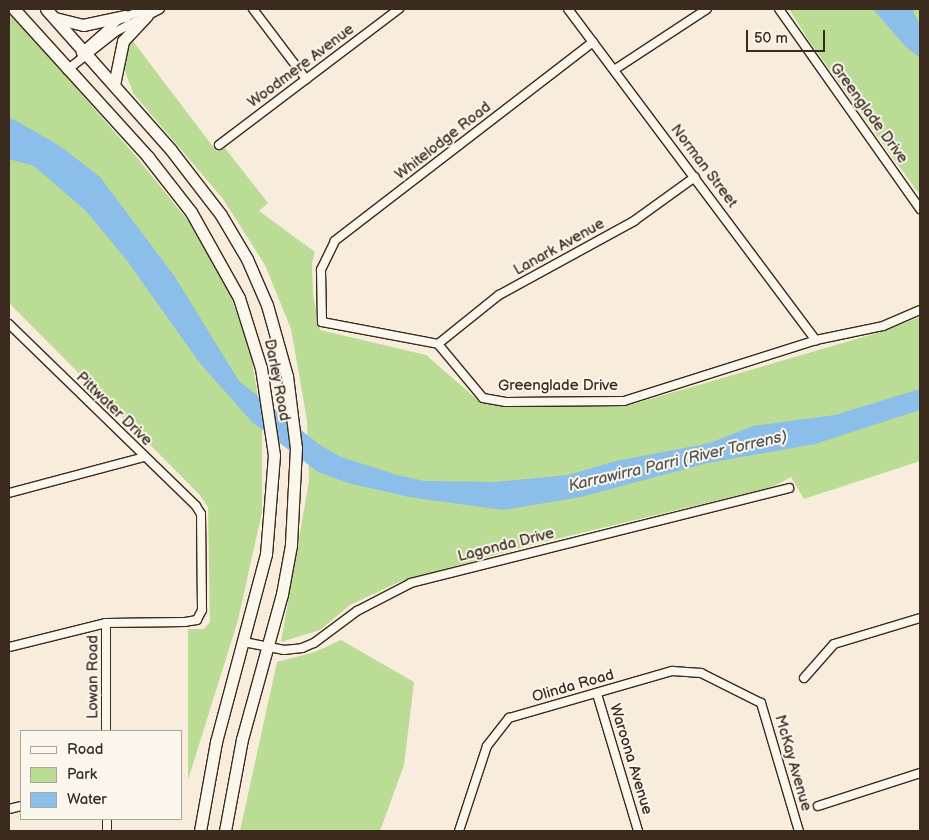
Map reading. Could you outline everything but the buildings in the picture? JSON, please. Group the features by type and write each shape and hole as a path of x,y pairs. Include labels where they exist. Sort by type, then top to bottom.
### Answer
{"main road":[{"name":"Darley Road","path":"14,9 66,70 148,157 200,225 239,298 259,360 270,422 274,470 266,554 210,768 200,831"},
{"path":"114,84 123,41 146,12"},
{"path":"50,13 83,25 125,16"},
{"name":"Darley Road","path":"50,13 114,84 198,183 234,237 267,305 287,376 296,440 296,481 290,554 242,739 225,831"}],"street":[{"path":"85,53 106,28 125,16 160,9"},
{"path":"254,9 306,79"},
{"name":"Woodmere Avenue","path":"219,144 399,9"},
{"name":"Norman Street","path":"568,9 816,340"},
{"path":"614,70 707,9"},
{"name":"Greenglade Drive","path":"779,9 920,209"},
{"path":"66,70 85,53 146,12"},
{"name":"Whitelodge Road","path":"438,344 322,322 321,270 335,241 593,42"},
{"name":"Lanark Avenue","path":"438,344 499,295 634,221 695,178"},
{"name":"Greenglade Drive","path":"438,344 483,398 506,402 624,401 816,340 883,326 920,310"},
{"name":"Pittwater Drive","path":"9,324 18,336 201,514 202,610 196,620 106,623"},
{"path":"9,339 18,336"},
{"path":"9,492 144,457"},
{"name":"Lagonda Drive","path":"244,642 293,651 314,643 357,611 411,583 789,488"},
{"path":"804,678 834,644 920,618"},
{"path":"9,647 106,623"},
{"name":"Lowan Road","path":"106,623 106,730"},
{"name":"Olinda Road","path":"458,831 487,746 509,718 672,671 701,673 761,703"},
{"name":"Waroona Avenue","path":"597,694 638,831"},
{"name":"McKay Avenue","path":"761,703 798,831"},
{"path":"818,806 920,773"}],"green space":[{"path":"789,9 920,9 920,195 809,41"},
{"path":"9,11 139,160 193,227 230,294 251,354 262,424 262,512 238,620 188,780 188,629 204,629 210,622 208,507 199,494 9,303"},
{"path":"132,40 211,144 217,151 225,148 268,203 259,211 315,252 312,263 313,295 320,330 426,355 480,402 509,407 626,406 884,331 920,317 920,461 804,499 791,477 772,487 527,546 399,582 350,605 320,630 281,642 309,481 307,420 291,329 265,265 223,199 133,93 125,71 125,52"},
{"path":"341,640 414,682 404,765 380,831 240,831 277,662 315,652"}],"water":[{"path":"873,9 912,9 920,25 920,58 906,47"},
{"name":"Karrawirra Parri (River Torrens)","path":"9,117 60,146 100,177 175,277 239,381 320,445 341,457 397,475 424,481 495,482 568,475 616,461 710,443 753,426 835,415 920,389 920,410 815,444 708,463 581,497 503,510 409,497 348,483 318,472 252,422 199,362 128,262 86,211 34,166 9,159"}]}
